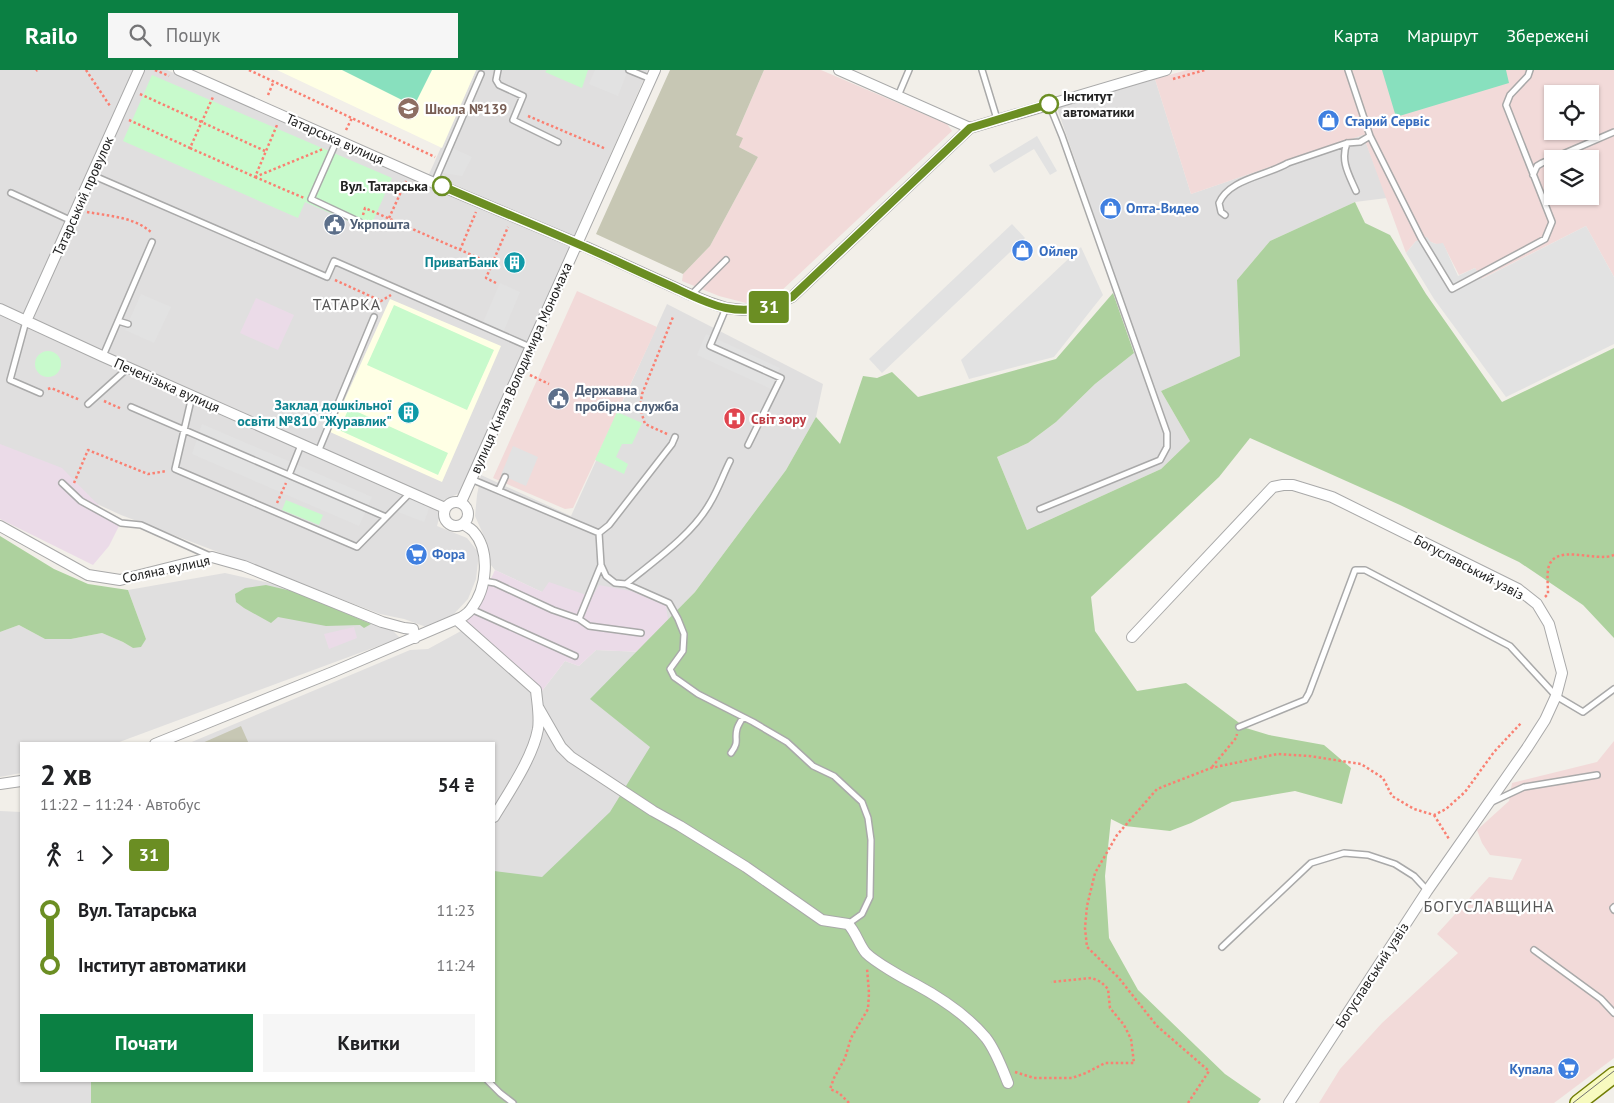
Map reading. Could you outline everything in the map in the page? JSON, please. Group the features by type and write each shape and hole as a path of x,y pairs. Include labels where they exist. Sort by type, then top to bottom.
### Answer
{"main road":[{"path":"1578,1103 1614,1076"}],"street":[{"name":"Татарський провулок","path":"26,321 139,70"},
{"name":"Татарська вулиця","path":"179,70 690,295 726,308 743,310 763,309 792,297 970,128"},
{"path":"839,70 970,128 1166,70"},
{"name":"вулиця Князя Володимира Мономаха","path":"461,502 653,74"},
{"name":"Печенізька вулиця","path":"4,312 445,508"},
{"name":"Богуславський узвіз","path":"1132,637 1273,487 1283,485 1293,485 1332,497 1518,589 1537,604 1549,624 1562,673 1556,696 1545,720 1427,891 1289,1103"},
{"path":"461,502 466,507 468,518 463,524 456,526 450,524 444,515 445,508 450,503 461,502"},
{"path":"166,742 457,620 471,609 479,595 485,562 482,546 473,531 463,524"},
{"name":"Соляна вулиця","path":"0,526 88,575 120,580 212,557 244,566 382,622 413,629 415,638"},
{"path":"457,620 536,690 538,728 535,753 495,815"},
{"path":"538,707 560,747 570,758 746,867 822,920 848,924 853,928 866,953 903,978 935,995 962,1014 986,1039 1008,1083"},
{"path":"0,784 20,781"}],"lane":[{"path":"498,70 496,80 499,85 523,96 513,120 558,142"},
{"path":"629,70 653,74"},
{"path":"897,96 909,70"},
{"path":"982,70 996,119"},
{"path":"1348,70 1370,136 1421,238 1452,289 1545,239 1552,222 1506,105 1510,95 1528,76 1530,70"},
{"path":"434,183 481,74"},
{"path":"1040,509 1160,460 1167,447 1167,433 1049,104"},
{"path":"1533,176 1538,166 1542,163 1614,132"},
{"path":"1225,215 1221,212 1219,203 1225,192 1234,185 1288,163 1347,143 1362,142 1370,136"},
{"path":"337,140 311,199 360,222"},
{"path":"1347,143 1344,152 1345,163 1356,191"},
{"path":"92,175 327,277 334,261 530,348"},
{"path":"11,193 72,221"},
{"path":"102,356 152,242"},
{"path":"690,295 726,260"},
{"path":"726,308 710,346 781,378 748,445"},
{"path":"317,452 374,316"},
{"path":"26,321 10,380 40,393"},
{"path":"118,321 128,324"},
{"path":"88,404 128,368"},
{"path":"192,396 175,469 357,547 410,493"},
{"path":"131,407 386,517"},
{"path":"598,533 609,526 672,444 675,437"},
{"path":"289,475 301,445"},
{"path":"626,584 688,533 710,504 730,461"},
{"path":"499,490 505,477"},
{"path":"471,479 598,533"},
{"path":"62,483 81,502 121,523 141,525 212,557"},
{"path":"598,533 601,565 606,576 615,582 626,584 670,603 684,634 683,651 670,669 674,677 698,694 786,742 813,766 834,776 862,802 868,818 871,840 870,897 862,914 848,924"},
{"path":"579,619 601,565"},
{"path":"1239,728 1305,700 1309,694 1355,570 1365,570 1510,646 1556,696 1583,712 1614,689"},
{"path":"483,581 495,583 552,610 579,619 589,626 641,632"},
{"path":"471,609 576,656"},
{"path":"731,753 736,747 737,729 743,717"},
{"path":"1489,803 1524,787 1598,775"},
{"path":"1222,947 1311,864 1344,853 1368,855 1395,864 1414,876 1427,891"},
{"path":"1534,950 1601,999 1614,1014"},
{"path":"489,1082 512,1103"}],"path":[{"path":"86,70 113,111"},
{"path":"249,70 443,160"},
{"path":"268,95 274,81"},
{"path":"138,93 265,151"},
{"path":"190,148 213,96"},
{"path":"517,111 606,149"},
{"path":"346,130 352,118"},
{"path":"127,119 307,200"},
{"path":"255,177 277,125 285,128"},
{"path":"255,177 328,147 320,144"},
{"path":"389,218 406,180"},
{"path":"360,222 365,208 492,264"},
{"path":"460,250 477,211"},
{"path":"86,212 123,218 146,228 154,235 152,242"},
{"path":"498,284 486,278 509,225"},
{"path":"327,277 381,301 400,290"},
{"path":"673,317 642,394 640,408 645,424 675,437"},
{"path":"528,374 549,384"},
{"path":"51,388 88,404"},
{"path":"77,475 88,450 148,474 175,469"},
{"path":"274,511 282,492"},
{"path":"1537,604 1548,594 1550,562 1559,556 1575,554 1590,557 1608,557 1614,555"},
{"path":"1188,1103 1208,1071 1157,1026 1118,977 1087,946 1085,928 1086,906 1095,873 1117,835 1157,788 1211,768 1277,754 1361,764 1383,778 1392,796 1414,809 1434,815 1446,810 1465,792 1494,752 1522,722"},
{"path":"1211,768 1236,738 1239,728"},
{"path":"1434,815 1456,849"},
{"path":"849,1103 839,1093 830,1089 845,1058 851,1038 868,1009 866,953"},
{"path":"1002,1068 1034,1078 1072,1078 1105,1063 1134,1063 1131,1039 1124,1025 1110,1008 1108,989 1101,982 1092,978 1050,982"}],"shaded area":[{"name":"ТАТАРКА","path":"0,70 167,70 425,183 476,70 648,70 460,493 444,500 437,526 467,538 479,553 476,579 468,599 453,615 429,628 404,619 380,614 121,515 0,459"},
{"name":"Школа №139","path":"277,70 476,70 442,148"},
{"path":"595,70 628,70 618,96 589,84"},
{"path":"670,70 764,70 736,135 743,138 739,147 758,157 710,246 683,274 596,234"},
{"path":"764,70 821,70 947,124 952,131 779,293 761,302 746,303 719,296 682,281 683,274 710,246 758,157 739,147 736,135"},
{"path":"1187,70 1614,70 1614,277 1586,226 1481,279 1475,268 1459,275 1443,244 1416,241 1406,253 1363,135 1191,194 1155,79"},
{"path":"1155,79 1191,194 1363,135 1387,198 1355,202 1270,241 1237,280 1240,356 1161,391 1190,441 1161,469 1027,530 997,457 1028,443 1056,422 1095,384 1134,353 1141,351 1057,108"},
{"path":"1037,136 1057,171 1050,175 1034,149 994,173 989,165"},
{"path":"450,147 472,157 462,176 438,172"},
{"path":"1012,224 1025,238 882,373 869,359"},
{"path":"1586,226 1614,277 1614,344 1506,397 1434,299 1406,253 1416,241 1427,237 1436,244 1443,243 1458,276 1475,268 1482,279"},
{"path":"1081,247 1103,295 1054,357 969,379 961,360"},
{"path":"500,283 520,292 502,335 482,325"},
{"path":"577,291 657,327 573,508 565,509 493,478"},
{"path":"141,294 171,307 154,343 125,330"},
{"path":"256,298 294,315 278,350 240,333"},
{"path":"390,299 501,346 442,482 330,432"},
{"path":"667,304 823,384 816,417 786,470 695,592 668,620 592,597 542,592 495,570 491,565 487,543 475,516 481,475 571,516"},
{"path":"706,334 780,368 771,389 697,355"},
{"path":"202,424 372,497 359,526 192,454"},
{"path":"0,444 62,468 119,526 109,546 93,565 0,519"},
{"path":"513,446 538,457 526,486 501,475"},
{"path":"410,493 431,503 424,522 393,510"},
{"path":"495,570 542,592 549,582 592,597 599,585 631,591 666,606 669,626 643,652 596,650 579,666 565,661 542,691 536,690 463,625 476,610"},
{"path":"225,573 279,585 392,630 400,638 119,742 20,742 20,773 0,777 0,632 19,625 45,639 71,639 102,633 133,648 146,639 128,590"},
{"path":"354,627 357,638 329,649 324,634"},
{"path":"461,631 530,690 542,691 565,661 579,666 596,650 643,652 693,687 495,1079 495,742 192,742 410,650 428,649"},
{"path":"241,726 248,742 205,742"},
{"path":"1614,741 1614,1058 1554,1103 1319,1103 1340,1069 1382,1023 1458,953 1437,934 1489,877 1512,880 1522,859 1490,855 1482,843 1477,830 1509,801 1512,783 1597,762"},
{"path":"0,811 20,812 20,1082 91,1082 91,1103 0,1103"}],"green space":[{"path":"342,70 432,70 414,106"},
{"path":"547,70 588,70 582,88 545,72"},
{"path":"1382,70 1506,70 1509,83 1396,117"},
{"path":"152,75 392,178 369,230 305,202 298,218 123,141"},
{"path":"1355,202 1365,223 1390,235 1426,294 1502,402 1614,348 1614,638 1583,605 1519,562 1400,505 1250,438 1219,477 1091,597 1095,631 1137,691 1186,683 1246,728 1269,735 1324,745 1351,768 1342,804 1295,791 1232,802 1191,823 1170,831 1125,826 1111,819 1105,876 1109,938 1138,990 1225,1074 1261,1099 1258,1103 91,1103 91,1082 495,1082 495,871 542,877 610,812 650,747 590,699 695,592 786,470 816,417 840,444 863,376 877,378 892,372 918,397 1056,359 1113,293 1134,353 1095,384 1056,422 1028,443 997,457 1027,530 1161,469 1190,441 1161,391 1240,356 1237,280 1270,241"},
{"path":"394,305 494,350 467,410 367,365"},
{"path":"48,351 57,355 61,364 57,373 48,377 39,373 35,364 39,355"},
{"path":"349,408 448,453 438,475 339,430"},
{"path":"617,412 642,423 632,444 622,444 616,457 628,464 624,474 595,460"},
{"path":"286,500 323,515 319,525 282,510"},
{"path":"0,536 54,569 88,584 128,590 146,639 141,647 133,648 102,633 71,639 45,639 19,625 0,632"},
{"path":"266,585 296,592 371,624 364,628 360,625 326,626 278,617 271,623 236,602 235,594 245,588"}],"tram line":[{"path":"1573,1103 1614,1071"}],"bus line":[{"name":"31","path":"442,186 690,295 726,308 743,310 763,309 792,297 970,128 1049,104"}],"place":[{"name":"Інститут автоматики","path":"1049,104"},
{"name":"Школа №139","path":"409,109"},
{"name":"Старий Сервіс","path":"1329,121"},
{"name":"Вул. Татарська","path":"442,186"},
{"name":"Опта-Видео","path":"1110,208"},
{"name":"Укрпошта","path":"334,224"},
{"name":"Ойлер","path":"1023,251"},
{"name":"ПриватБанк","path":"514,262"},
{"name":"Державна пробірна служба","path":"559,398"},
{"name":"Заклад дошкільної освіти №810 \"Журавлик\"","path":"408,413"},
{"name":"Світ зору","path":"735,419"},
{"name":"Фора","path":"416,554"},
{"name":"Купала","path":"1569,1069"}],"district":[{"name":"ТАТАРКА","path":"347,304"},
{"name":"БОГУСЛАВЩИНА","path":"1489,906"}]}
